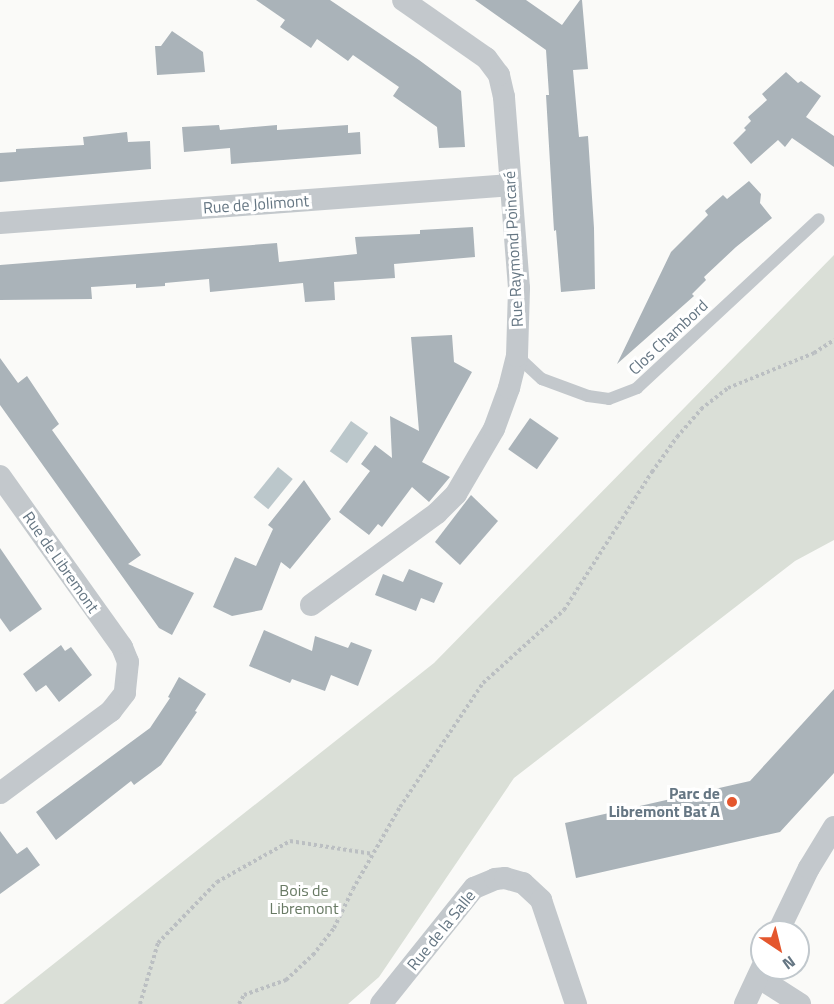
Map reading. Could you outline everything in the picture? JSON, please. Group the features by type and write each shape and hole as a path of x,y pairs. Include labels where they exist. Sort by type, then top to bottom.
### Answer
{"street":[{"name":"Rue Raymond Poincaré","path":"311,605 437,513 456,494 494,429 509,388 517,356 519,288 499,75 486,57 404,0"},
{"name":"Rue de Jolimont","path":"0,223 511,185"},
{"name":"Rue de Libremont","path":"0,476 122,647 128,662 125,693 111,711 0,793"},
{"path":"784,920 809,868 834,827"},
{"name":"Rue de la Salle","path":"381,1004 474,888 495,879 505,878 523,883 541,900 576,1004"},
{"path":"745,1004 756,980"},
{"path":"770,980 800,1004"}],"lane":[{"name":"Clos Chambord","path":"517,356 542,379 588,396 609,399 637,388 819,219"}],"path":[{"path":"239,1004 244,995 286,980 313,956 334,928 400,807 483,683 564,610 652,472 677,436 701,409 728,388 814,353 834,340"},
{"path":"140,1004 158,943 218,882 290,841 373,854"}],"green space":[{"name":"Bois de Libremont","path":"834,255 834,540 795,561 514,778 379,977 348,1004 3,1004 434,663"}],"shaded area":[{"path":"351,421 368,433 347,463 330,451"},
{"path":"278,467 293,479 268,509 253,497"}],"building":[{"path":"256,0 330,0 419,60 461,91 465,147 439,148 437,127 393,96 399,87 353,55 348,61 317,39 311,48 280,27 285,20"},
{"path":"475,0 526,0 562,25 582,0 588,69 573,70 579,137 588,136 595,289 561,292 556,230 554,231 546,95 549,95 546,50"},
{"path":"172,31 203,52 205,72 157,75 155,46 161,46"},
{"path":"786,72 798,83 801,81 821,96 806,117 834,136 834,167 792,138 785,147 778,140 751,164 733,143 746,130 744,128 751,121 748,117 767,100 762,94"},
{"path":"219,125 220,130 277,125 277,130 348,125 348,133 360,132 361,154 231,164 230,148 184,152 182,127"},
{"path":"127,132 128,142 150,141 151,169 0,182 0,153 16,152 16,149 84,145 83,137"},
{"path":"749,181 761,194 760,203 772,218 704,277 706,280 692,294 694,296 617,364 671,252 708,215 705,211 723,195 727,199"},
{"path":"473,227 475,257 394,264 395,278 334,282 335,300 305,302 303,283 210,292 209,279 136,288 136,284 91,287 92,299 0,300 0,265 277,243 279,262 357,254 355,237 420,234 420,230"},
{"path":"452,335 454,362 472,372 422,462 450,477 429,502 412,487 382,527 378,524 369,535 339,512 370,471 361,464 375,445 392,458 390,416 419,431 411,337"},
{"path":"0,358 18,383 27,376 59,424 52,430 141,555 128,564 194,593 172,635 159,628 0,405"},
{"path":"530,418 559,438 537,469 508,449"},
{"path":"304,480 331,519 290,569 281,562 262,610 232,616 213,607 235,557 256,566 273,529 268,525"},
{"path":"471,495 498,521 460,565 435,542"},
{"path":"0,548 42,609 10,632 0,618"},
{"path":"409,569 443,583 434,603 421,598 416,611 375,595 383,574 403,582"},
{"path":"264,630 312,651 315,636 348,648 351,642 372,650 358,686 331,675 325,691 292,679 290,683 249,666"},
{"path":"61,645 65,651 71,647 92,675 59,702 46,685 36,692 23,674"},
{"path":"179,677 206,694 195,711 197,712 161,765 134,785 131,781 56,840 36,812 150,728 170,698 168,697"},
{"name":"Parc de Libremont Bat A","path":"834,689 834,773 780,832 576,878 565,823 750,781"},
{"path":"0,831 17,854 27,847 40,865 0,894"}],"place":[{"name":"Parc de Libremont Bat A","path":"732,802"}]}
